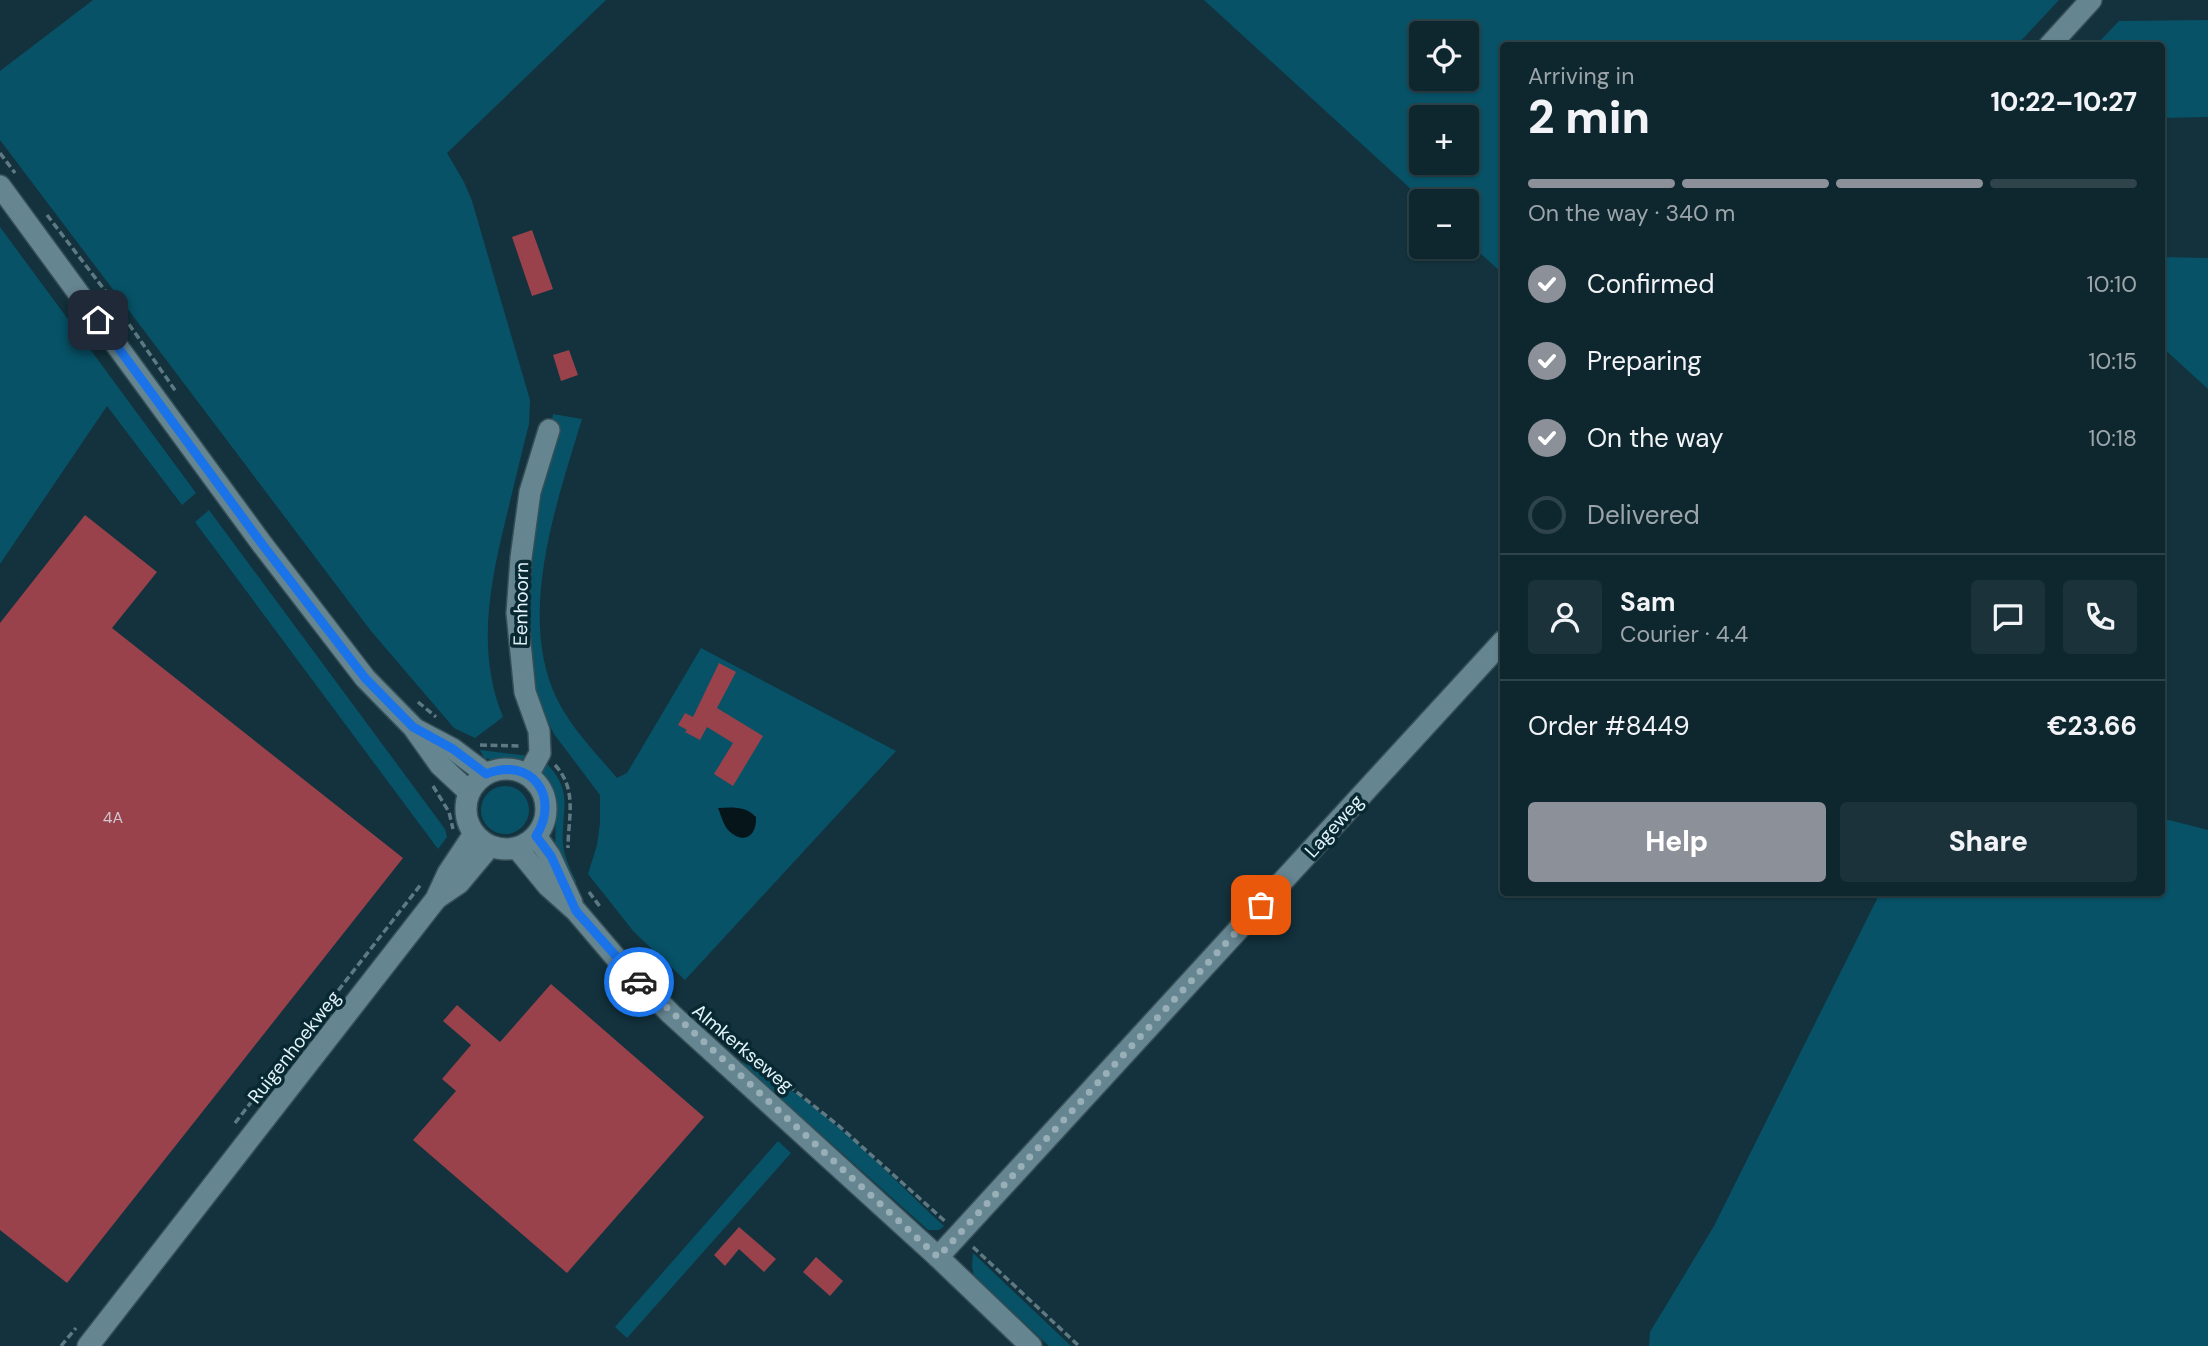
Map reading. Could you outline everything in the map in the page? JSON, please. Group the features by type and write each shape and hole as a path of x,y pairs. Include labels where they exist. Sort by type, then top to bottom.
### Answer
{"street":[{"path":"2053,42 2091,0"},
{"path":"0,186 262,544 365,678 413,727 486,774"},
{"name":"Eenhoorn","path":"540,753 539,732 525,692 517,613 530,492 549,430"},
{"name":"Lageweg","path":"938,1257 1500,644"},
{"path":"452,751 470,792"},
{"path":"528,775 540,753"},
{"path":"507,769 528,775 538,784 546,804 544,824 536,836 517,848 499,849 472,838 466,806 470,792 477,782 486,774 507,769"},
{"name":"Almkerkseweg","path":"536,836 551,856 576,911"},
{"name":"Ruigenhoekweg","path":"88,1346 436,899 459,883 472,838"},
{"name":"Almkerkseweg","path":"517,848 548,886 576,911 622,965 671,1014 938,1257 1031,1346"}],"path":[{"path":"0,153 21,181"},
{"path":"46,213 180,397"},
{"path":"413,698 440,721"},
{"path":"472,838 453,824 433,785 433,774 452,751 475,744 522,746 540,753 558,768 570,790 572,809 569,858"},
{"name":"Ruigenhoekweg","path":"227,1133 429,873"},
{"path":"588,890 603,911"},
{"name":"Almkerkseweg","path":"715,1026 839,1126 1079,1346"},
{"path":"61,1346 78,1325"}],"shaded area":[{"path":"93,0 606,0 447,153 472,201 530,400 529,424 500,543 488,618 490,667 503,717 475,738 454,728 371,631 0,140 0,71"},
{"path":"1204,0 2059,0 2020,42 1500,42 1500,271 1479,252 1479,189 1411,189"},
{"path":"2208,20 2208,117 2165,118 2165,42 2099,42 2119,21"},
{"path":"0,227 196,493 182,505 107,406 0,564"},
{"path":"2165,257 2208,258 2208,389 2165,350"},
{"path":"553,414 582,419 545,558 540,594 540,630 545,664 556,697 568,719 617,778 627,773 701,648 896,751 685,980 634,932 588,874 597,845 600,795 554,734 535,695 524,586"},
{"path":"209,510 445,829 447,837 438,849 195,522"},
{"path":"480,750 529,756 518,761 502,762 484,758"},
{"path":"545,762 560,782 563,792 563,845 575,884 555,855 556,805 550,787 539,772"},
{"path":"505,786 522,793 529,810 522,827 505,834 488,827 481,810 488,793"},
{"path":"718,808 738,808 752,813 756,817 756,824 752,834 744,838 734,835 726,828"},
{"path":"2165,819 2208,830 2208,1346 1649,1346 1650,1332 1714,1226 1879,896 2165,896"},
{"path":"738,1060 767,1075 821,1113 872,1157 944,1226 939,1230 928,1230"},
{"path":"778,1141 791,1153 627,1338 615,1327"},
{"path":"973,1253 1071,1346 1049,1346 974,1276"}],"building":[{"path":"532,230 553,289 532,296 512,237"},
{"path":"569,350 578,375 561,381 553,355"},
{"path":"85,515 157,572 112,628 403,858 67,1283 0,1230 0,623"},
{"path":"719,663 736,672 717,708 763,736 733,786 714,774 733,743 707,727 700,740 678,725 685,713 693,717"},
{"path":"551,984 704,1117 567,1273 413,1140 456,1091 442,1079 471,1045 443,1021 457,1005 500,1042"},
{"path":"739,1227 776,1259 764,1272 739,1249 725,1266 714,1255"},
{"path":"816,1257 843,1281 830,1296 803,1272"}],"way so far":[{"path":"639,982 938,1257 1261,905"}],"route":[{"path":"98,320 262,544 365,678 395,711 413,727 453,749 486,774 496,770 518,770 538,784 545,797 547,811 544,824 536,836 551,856 576,911 598,939 639,982"}]}
